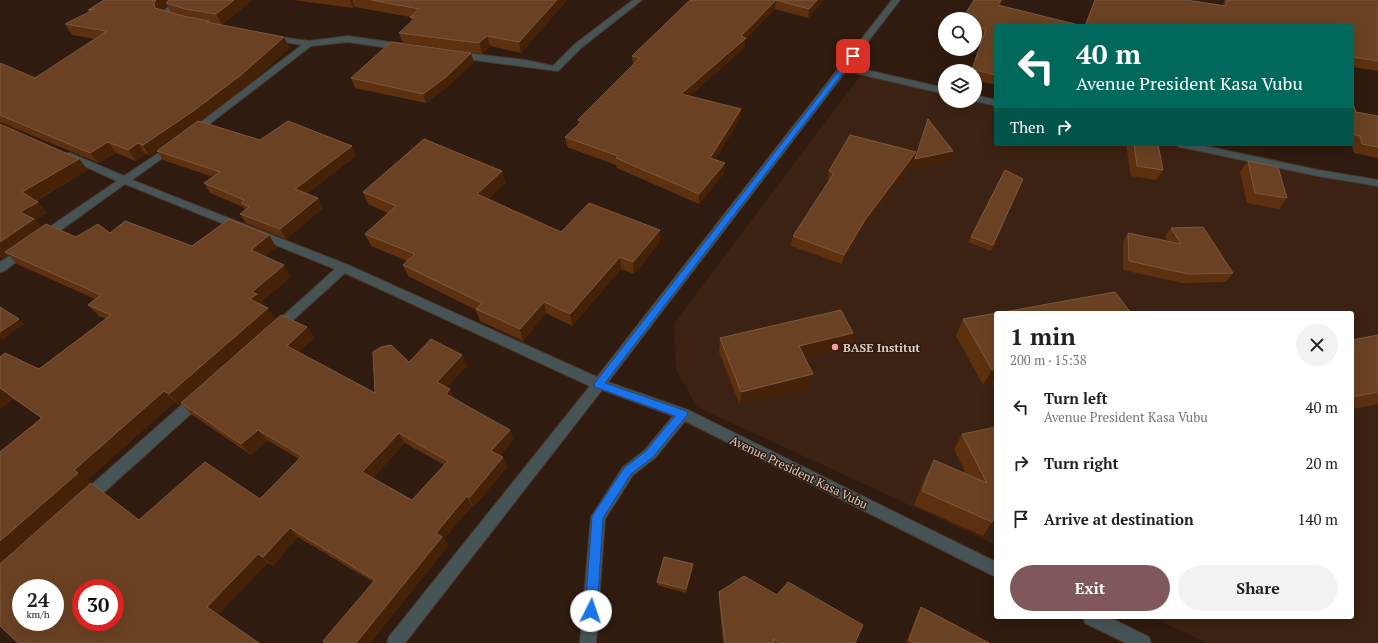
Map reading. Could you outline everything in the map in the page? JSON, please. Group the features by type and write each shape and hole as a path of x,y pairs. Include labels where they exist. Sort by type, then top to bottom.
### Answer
{"street":[{"path":"179,0 164,15 183,21"},
{"path":"451,54 525,62 555,70 578,46 638,0"},
{"path":"395,643 599,384 845,68 896,0"},
{"path":"257,34 309,44 348,39 414,49"},
{"path":"0,268 202,126 309,44"},
{"path":"845,68 938,89"},
{"path":"982,100 994,103"},
{"path":"1190,146 1318,173 1378,183"},
{"name":"Avenue President Kasa Vubu","path":"58,151 124,180 344,268 599,384 683,414 994,569"},
{"path":"267,337 344,268"},
{"path":"77,506 208,390"},
{"path":"588,643 598,517 628,471 650,454 683,414"},
{"path":"1095,619 1143,643"}],"shaded area":[{"name":"BASE Institut","path":"863,72 938,88 938,108 982,108 982,100 994,100 994,146 1212,146 1378,181 1378,643 1207,643 1155,619 1354,619 1354,311 994,311 994,544 697,407 676,370 674,323"}],"building":[{"path":"104,0 156,0 154,3 155,8 183,16 209,21 206,22 284,37 241,75 192,112 143,145 138,143 128,150 108,142 90,153 0,115 0,63 35,78 107,31 65,24 95,9 88,10"},
{"path":"169,0 234,0 216,14 185,9 166,3"},
{"path":"371,0 557,0 519,42 487,36 479,43 399,33 415,18 410,17 419,9"},
{"path":"690,0 776,0 741,36 746,38 681,94 741,109 710,158 725,163 699,194 616,158 618,156 565,137 582,121 578,120 640,58 632,56"},
{"path":"776,0 817,0 809,9"},
{"path":"974,0 1001,0 998,5 1075,24 994,24 994,74 982,72 982,64 974,64 977,56 982,56 982,40 986,29 982,28 982,12 966,12"},
{"path":"1095,0 1186,0 1226,6 1227,0 1378,0 1378,61 1354,57 1354,24 1086,24"},
{"path":"391,42 471,53 445,78 423,94 351,78"},
{"path":"1354,106 1356,112 1378,116 1378,147 1362,144 1360,136 1354,134"},
{"path":"928,119 953,151 915,159"},
{"path":"198,121 260,140 288,121 352,146 295,189 318,198 280,229 240,214 249,207 241,203 244,200 204,183 220,172 157,151"},
{"path":"0,124 79,159 22,192 38,202 20,212 34,219 0,242"},
{"path":"850,135 916,152 865,220 844,255 793,236 834,173 829,171"},
{"path":"424,139 502,171 477,194 561,232 589,203 660,230 633,262 620,257 570,314 544,302 520,329 476,309 482,303 403,265 415,254 365,234 396,206 363,192"},
{"path":"1134,146 1158,146 1163,170 1137,166"},
{"path":"1248,161 1278,167 1287,198 1255,193"},
{"path":"1005,170 1023,179 993,245 971,237"},
{"path":"229,219 269,235 251,250 284,265 252,292 257,294 250,299 268,308 169,394 164,391 74,470 78,473 0,541 0,452 42,418 0,388 0,357 5,353 39,369 111,315 88,305 101,295 5,252 46,224 76,237 98,224 110,233 125,221 192,246"},
{"path":"1203,227 1233,273 1188,274 1129,261 1128,233 1181,244 1171,228"},
{"path":"1115,292 1129,311 1009,311"},
{"path":"0,307 19,319 0,332"},
{"path":"841,310 853,333 799,346 813,374 741,392 720,338"},
{"path":"994,313 994,370 992,370 963,319"},
{"path":"281,315 307,327 287,346 375,393 373,352 381,347 391,345 409,362 431,339 462,355 437,382 450,389 446,394 510,430 491,451 503,457 469,498 467,496 436,533 442,537 356,643 326,643 323,641 375,580 290,528 263,557 258,554 207,607 259,643 18,643 0,626 0,564 91,483 139,520 205,462 260,499 302,456 258,430 241,444 181,403","holes":["399,433 448,461 412,500 362,472"]},
{"path":"1378,335 1378,392 1354,397 1354,340"},
{"path":"994,427 994,516 992,522 922,491 934,460 987,483 962,434"},
{"path":"664,557 693,564 686,589 657,582"},
{"path":"744,576 777,595 788,582 863,625 855,643 780,643 773,639 774,643 725,643 719,592"},
{"path":"921,607 989,643 914,643 909,640"}],"place":[{"name":"BASE Institut","path":"835,347"}],"route":[{"path":"591,611 598,517 628,471 650,454 683,414 599,384 853,56"}]}
